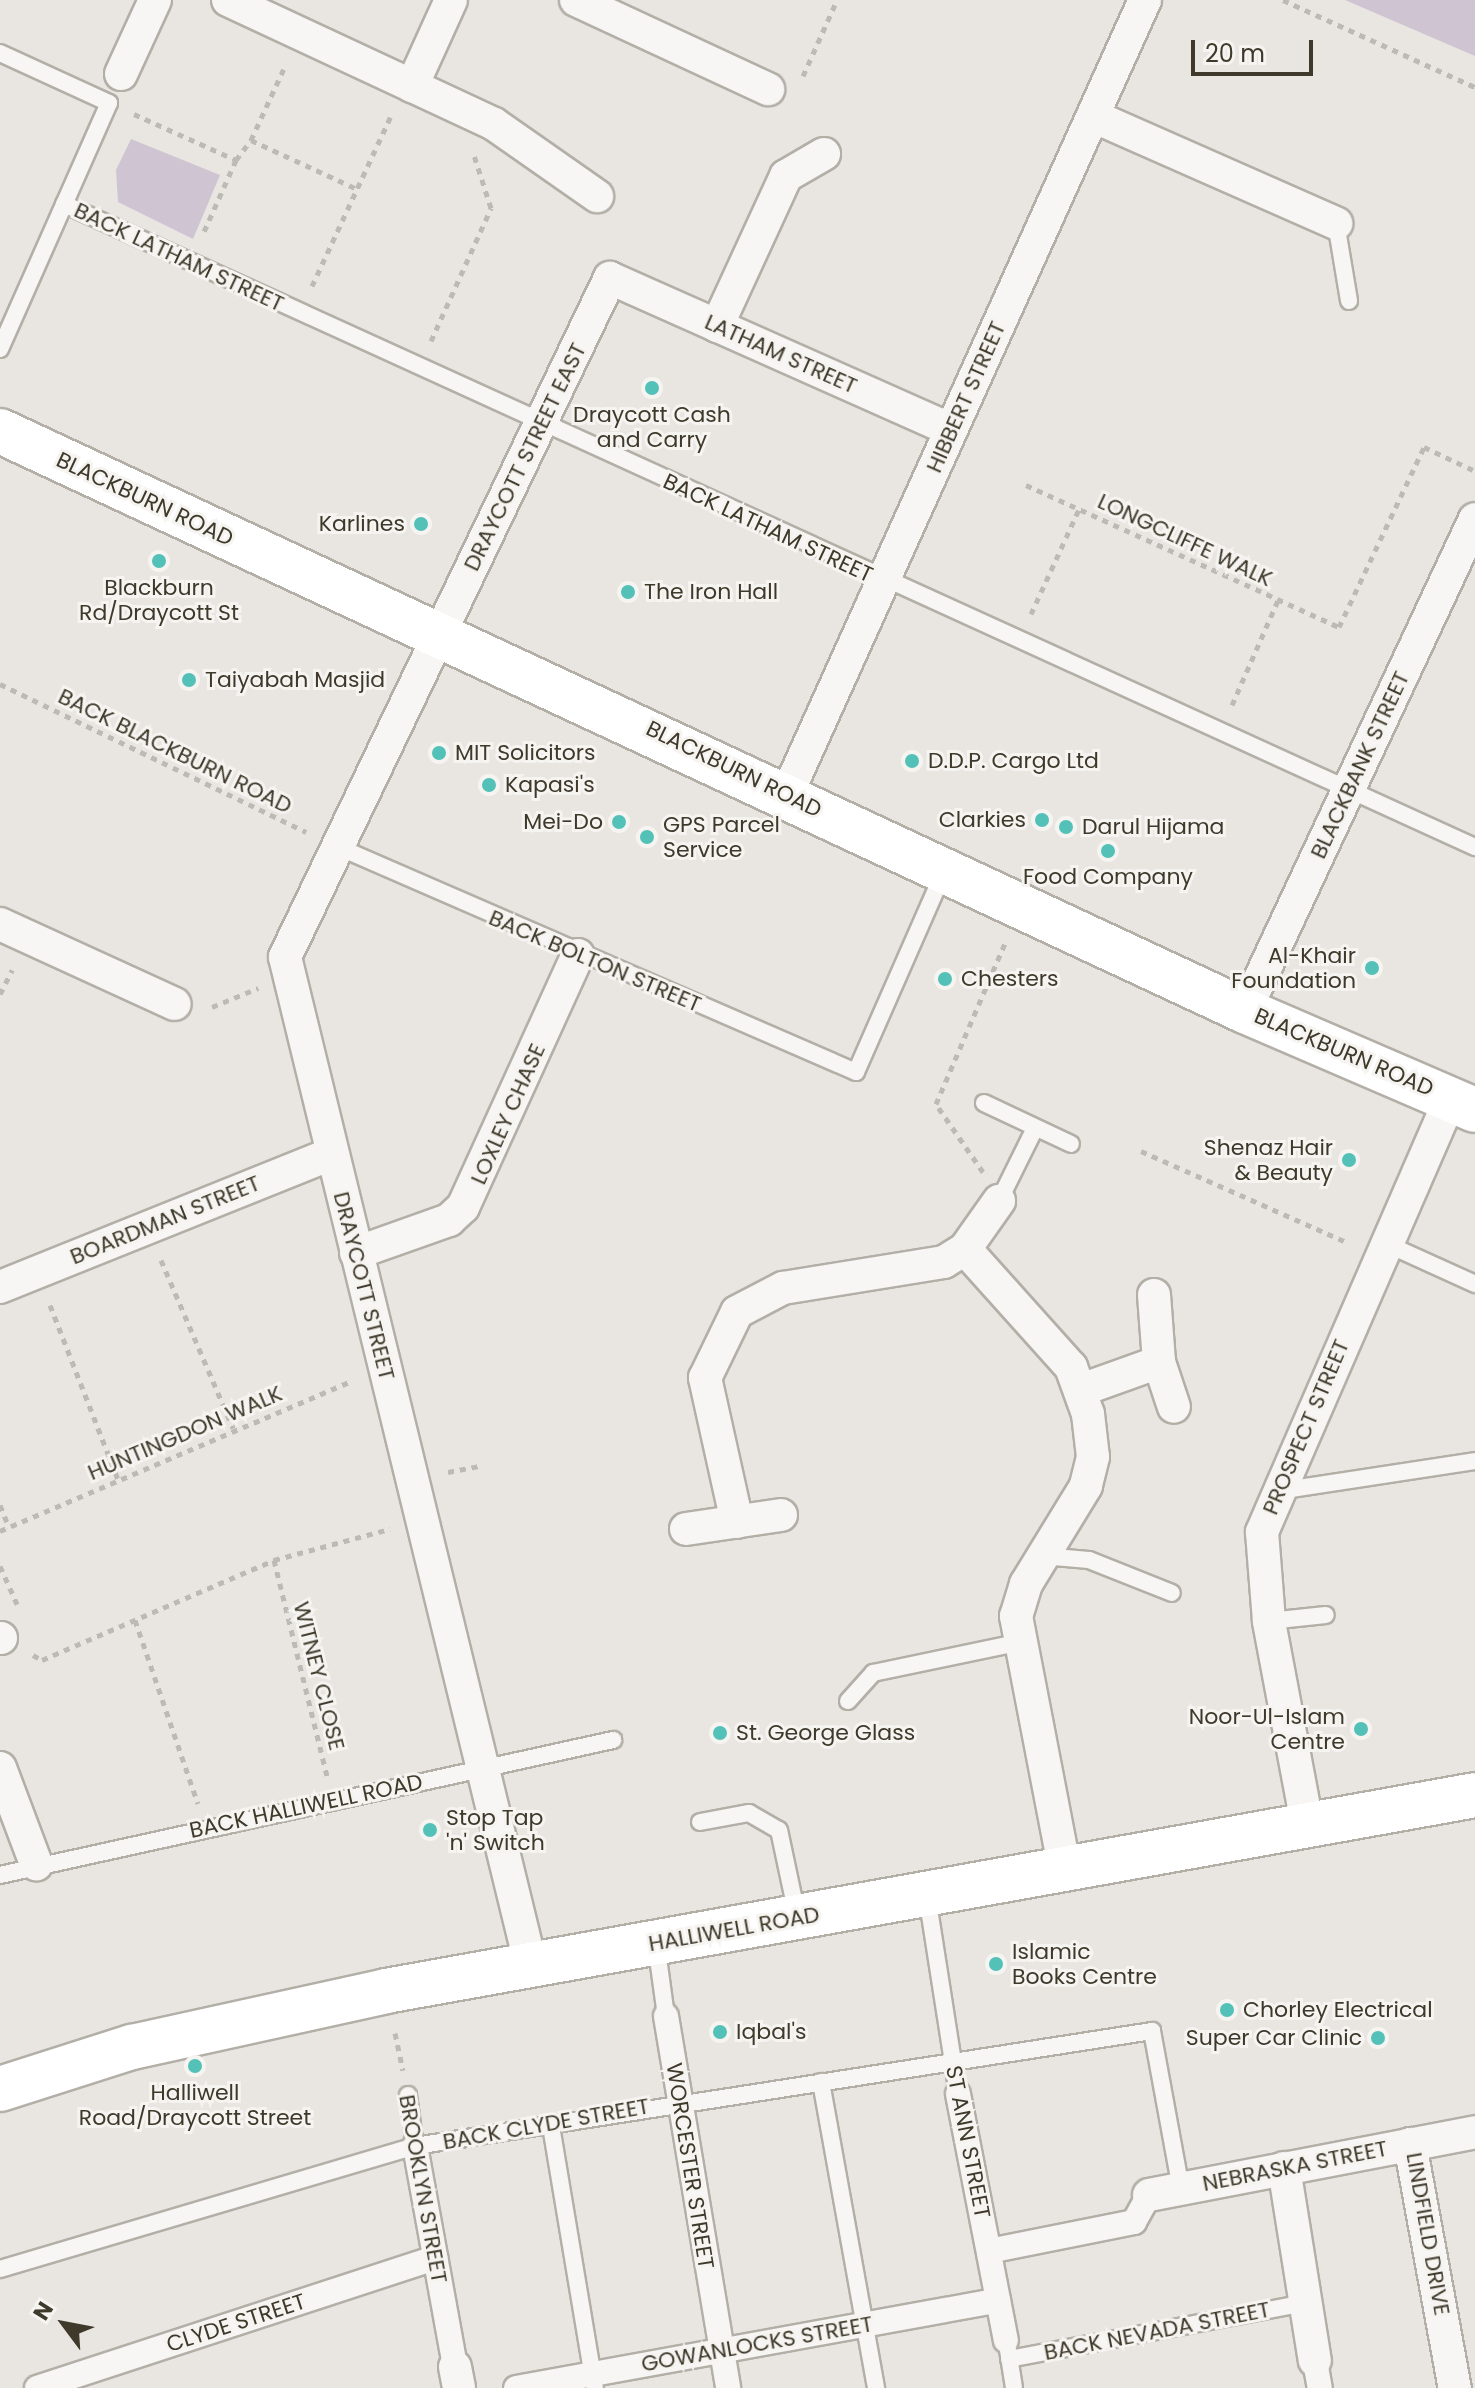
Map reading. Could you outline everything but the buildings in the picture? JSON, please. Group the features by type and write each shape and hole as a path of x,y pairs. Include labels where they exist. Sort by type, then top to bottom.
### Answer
{"main road":[{"name":"BLACKBURN ROAD","path":"0,431 787,794 1245,1011 1468,1106"},
{"name":"HALLIWELL ROAD","path":"0,2089 132,2047 530,1962 927,1896 1307,1823 1475,1795"}],"street":[{"path":"121,74 155,0"},
{"path":"228,0 482,118 597,196"},
{"path":"410,85 451,0"},
{"path":"576,0 768,89"},
{"name":"HIBBERT STREET","path":"787,794 1145,0"},
{"path":"1093,116 1336,223"},
{"path":"717,326 786,176 824,154"},
{"name":"LATHAM STREET","path":"610,278 951,430"},
{"name":"DRAYCOTT STREET EAST","path":"438,635 543,424 610,278"},
{"name":"BLACKBANK STREET","path":"1245,1011 1475,519"},
{"name":"DRAYCOTT STREET","path":"438,635 291,940 285,975 422,1521 477,1769 530,1962"},
{"path":"0,924 175,1004"},
{"name":"LOXLEY CHASE","path":"356,1253 449,1220 463,1207 578,955"},
{"name":"PROSPECT STREET","path":"1307,1823 1269,1621 1262,1532 1275,1491 1384,1251 1468,1106"},
{"name":"BOARDMAN STREET","path":"0,1287 331,1154"},
{"path":"737,1522 705,1378 737,1312 783,1288 925,1270 965,1249 999,1201"},
{"path":"965,1249 1071,1367 1081,1390 1093,1457 1086,1486 1018,1599 1021,1642 1065,1871"},
{"path":"1154,1295 1159,1362 1174,1407"},
{"path":"1081,1390 1159,1362"},
{"path":"686,1529 781,1515"},
{"path":"0,1768 36,1864"},
{"name":"WORCESTER STREET","path":"666,2016 728,2388"},
{"name":"ST ANN STREET","path":"958,2094 1008,2350"},
{"name":"LINDFIELD DRIVE","path":"1455,2388 1410,2144 1475,2132"},
{"name":"NEBRASKA STREET","path":"989,2251 1134,2222 1149,2195 1410,2144"},
{"name":"BROOKLYN STREET","path":"415,2146 457,2378"},
{"path":"1284,2168 1317,2375"},
{"name":"CLYDE STREET","path":"37,2388 435,2258"},
{"name":"GOWANLOCKS STREET","path":"516,2388 594,2381 720,2351 998,2300"}],"lane":[{"path":"0,53 109,103 0,349"},
{"name":"BACK LATHAM STREET","path":"64,204 883,581 1475,847"},
{"path":"1336,223 1349,301"},
{"name":"BACK BOLTON STREET","path":"336,846 578,955 856,1072 945,871"},
{"path":"984,1103 1071,1144"},
{"path":"999,1201 1035,1128"},
{"path":"1384,1251 1475,1284"},
{"path":"1275,1491 1475,1461"},
{"path":"1042,1556 1089,1560 1172,1593"},
{"path":"1269,1621 1326,1615"},
{"path":"848,1701 873,1673 1021,1642"},
{"name":"BACK HALLIWELL ROAD","path":"0,1875 36,1864 613,1740"},
{"path":"700,1822 749,1813 779,1830 798,1918"},
{"name":"ST ANN STREET","path":"927,1896 958,2094"},
{"name":"WORCESTER STREET","path":"656,1943 666,2016"},
{"name":"BACK CLYDE STREET","path":"0,2269 415,2146 551,2126 678,2101 1152,2031"},
{"name":"NEBRASKA STREET","path":"1152,2031 1181,2189"},
{"path":"821,2082 876,2388"},
{"name":"BROOKLYN STREET","path":"408,2095 415,2146"},
{"path":"551,2126 594,2381"},
{"name":"BACK NEVADA STREET","path":"1008,2350 1306,2303"},
{"name":"ST ANN STREET","path":"1008,2350 1014,2388"}],"path":[{"path":"768,89 787,111 837,0"},
{"path":"1283,0 1475,87"},
{"path":"191,262 236,160 251,140 300,34"},
{"path":"299,312 410,85"},
{"path":"109,103 236,160"},
{"path":"418,367 491,208 470,143 482,118"},
{"path":"251,140 357,189"},
{"name":"LONGCLIFFE WALK","path":"1026,485 1339,627 1424,447 1475,471"},
{"name":"LONGCLIFFE WALK","path":"1018,642 1079,509"},
{"name":"LONGCLIFFE WALK","path":"1220,733 1278,600"},
{"name":"BACK BLACKBURN ROAD","path":"0,684 336,846"},
{"path":"999,1201 936,1104 1022,905"},
{"path":"175,1004 219,1006 285,975"},
{"path":"1141,1151 1384,1251"},
{"path":"146,1227 233,1428"},
{"path":"37,1272 118,1479"},
{"name":"HUNTINGDON WALK","path":"0,1531 233,1428 385,1369"},
{"path":"0,1505 9,1527"},
{"path":"0,1638 42,1660 274,1560 422,1521"},
{"name":"WITNEY CLOSE","path":"274,1560 332,1800"},
{"path":"134,1620 206,1827"},
{"name":"BROOKLYN STREET","path":"386,1991 408,2095"}],"shaded area":[{"path":"1345,0 1475,0 1475,56"},
{"path":"131,139 220,175 193,239 118,202 116,170"}],"place":[{"name":"Draycott Cash and Carry","path":"652,388"},
{"name":"Karlines","path":"421,524"},
{"name":"Blackburn Rd/Draycott St","path":"159,561"},
{"name":"The Iron Hall","path":"628,592"},
{"name":"Taiyabah Masjid","path":"189,680"},
{"name":"MIT Solicitors","path":"439,753"},
{"name":"D.D.P. Cargo Ltd","path":"912,761"},
{"name":"Kapasi's","path":"489,785"},
{"name":"Clarkies","path":"1042,820"},
{"name":"Mei-Do","path":"619,822"},
{"name":"Darul Hijama","path":"1066,827"},
{"name":"GPS Parcel Service","path":"647,837"},
{"name":"Food Company","path":"1108,851"},
{"name":"Al-Khair Foundation","path":"1372,968"},
{"name":"Chesters","path":"945,979"},
{"name":"Shenaz Hair & Beauty","path":"1349,1160"},
{"name":"Noor-Ul-Islam Centre","path":"1361,1729"},
{"name":"St. George Glass","path":"720,1733"},
{"name":"Stop Tap 'n' Switch","path":"430,1830"},
{"name":"Islamic Books Centre","path":"996,1964"},
{"name":"Chorley Electrical","path":"1227,2010"},
{"name":"Iqbal's","path":"720,2032"},
{"name":"Super Car Clinic","path":"1378,2038"},
{"name":"Halliwell Road/Draycott Street","path":"195,2066"}]}
